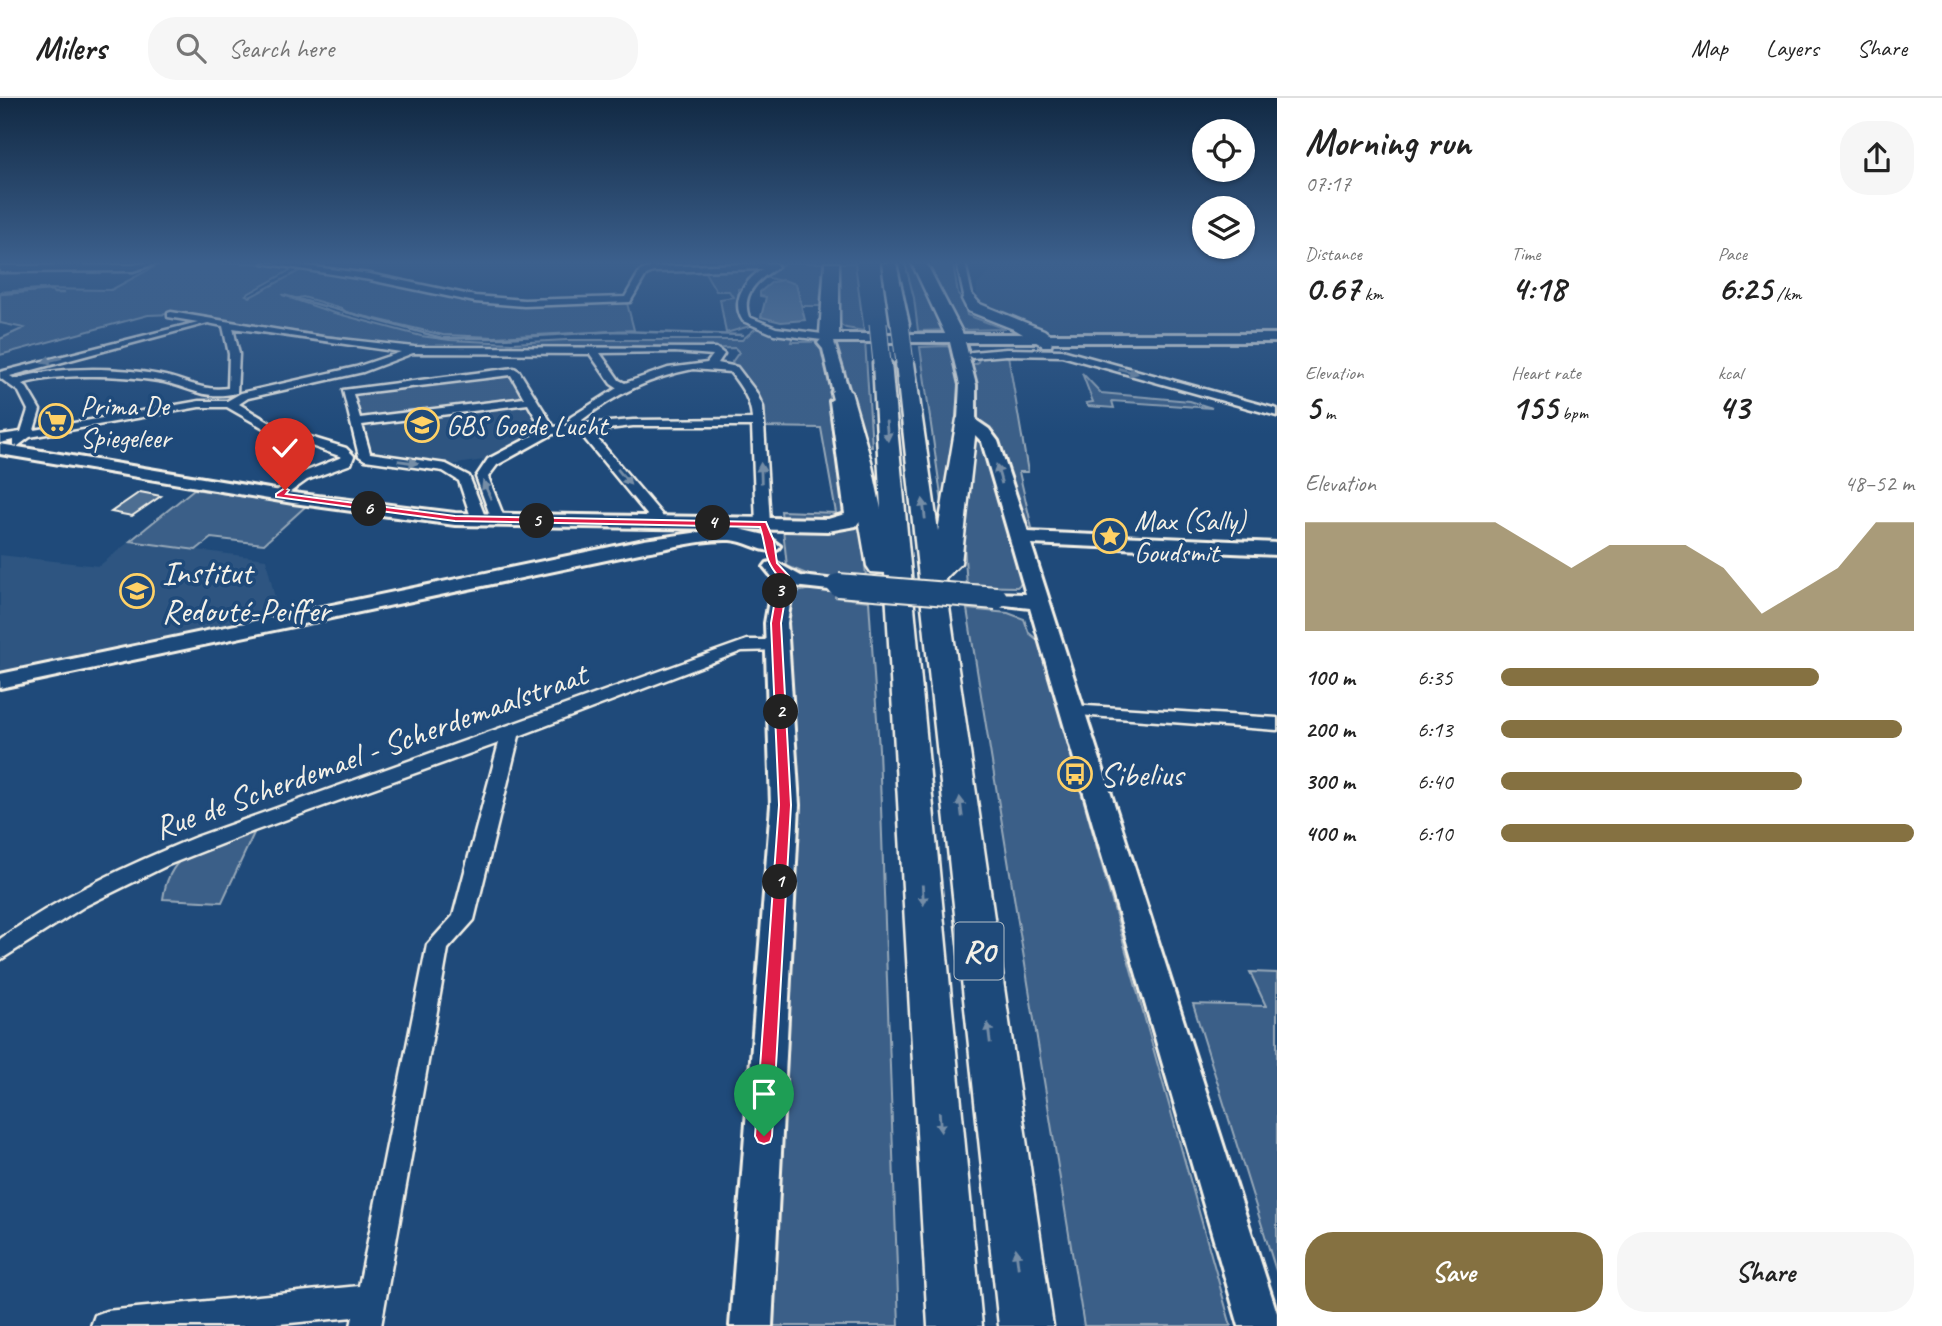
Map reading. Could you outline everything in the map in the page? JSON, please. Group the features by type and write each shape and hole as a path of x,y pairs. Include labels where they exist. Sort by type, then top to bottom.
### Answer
{"highway":[{"path":"829,320 826,331 830,343"},
{"name":"R0","path":"880,320 893,363 932,577 1026,1326"},
{"name":"R0","path":"900,320 893,363 903,644 955,1326"},
{"path":"946,320 956,341"},
{"path":"841,392 860,461 881,571 903,644"},
{"path":"932,577 948,563 951,517 967,419"}],"main road":[{"path":"841,392 830,343 1032,337 1047,340 1277,344"},
{"path":"956,341 998,344 1047,340 1277,338"},
{"path":"956,341 968,363 967,419"},
{"path":"968,363 976,351 998,344"}],"street":[{"path":"0,375 213,320"},
{"path":"216,320 334,341 411,350 715,351 719,354 711,365"},
{"path":"748,320 774,331 830,343"},
{"path":"998,320 1032,337"},
{"path":"1006,320 1047,340"},
{"path":"15,383 37,376 132,375 183,383 209,393 233,390 234,354 227,322"},
{"path":"232,405 248,394 366,367 402,357 411,350"},
{"path":"473,352 485,374"},
{"path":"594,352 615,382 623,387"},
{"path":"968,363 995,352 1062,353 1277,413"},
{"path":"659,533 655,514 576,418 623,387 674,372 711,365 731,368 741,378 757,407 763,524 772,564 784,576 803,582 1038,602"},
{"path":"366,367 372,370 377,386"},
{"path":"21,369 37,376"},
{"path":"475,520 477,514 466,479 438,467 365,456 347,392 377,386 514,372 550,431"},
{"path":"0,375 15,383 31,400 34,410 26,435"},
{"path":"0,681 659,533 763,524 836,525 849,522 854,517 854,500 837,404 841,392"},
{"path":"356,422 531,400"},
{"path":"2,446 26,435 199,404 232,405 274,429 346,453 349,458 303,477 279,496"},
{"path":"1260,408 1277,408"},
{"path":"967,419 990,441 1260,1326"},
{"path":"498,520 482,477 492,462 550,431 647,423 758,422"},
{"path":"2,446 279,496 391,512 659,533 741,534 762,539 770,546"},
{"path":"1020,538 1277,549"},
{"path":"751,1326 785,811 777,645 777,609 784,576"},
{"name":"Rue de Scherdemael - Scherdemaalstraat","path":"0,951 68,905 133,871 201,843 736,648 747,645 777,645"},
{"path":"1071,710 1277,724"},
{"path":"106,1326 142,1322 368,1313 438,945 463,920 511,732"}],"shaded area":[{"path":"0,320 128,320 0,355 0,339 24,328 0,323"},
{"path":"218,320 362,320 421,336 512,343 567,340 742,340 756,328 793,336 791,342 865,341 872,447 865,447 851,399 831,399 850,512 862,521 866,578 835,576 835,597 869,601 879,749 899,1326 762,1326 791,710 786,601 792,593 811,589 809,575 787,566 781,511 836,513 821,428 765,427 756,392 732,362 739,352 735,348 514,351 413,348"},
{"path":"381,320 631,320 634,330 495,337 443,335"},
{"path":"724,320 743,320 750,326 726,333"},
{"path":"863,320 864,331 846,328 836,322"},
{"path":"917,320 942,320 947,330 918,331"},
{"path":"957,320 981,320 1005,329 962,330"},
{"path":"1025,320 1277,320 1277,334 1051,330"},
{"path":"920,347 952,347 956,363 977,364 980,357 1008,355 1028,472 1019,472 1032,528 1008,528 1023,582 1017,587 967,586 964,544 967,514 943,510"},
{"path":"509,373 523,399 359,419 353,391"},
{"path":"1082,373 1101,393 1190,401 1212,408 1112,401 1114,408 1088,406 1086,403 1093,402"},
{"path":"523,404 528,406 542,429 541,432 484,460 450,465 373,454 363,426"},
{"path":"194,489 306,506 264,544 211,538 196,550 130,541"},
{"name":"Institut Redouté-Peiffer","path":"130,541 266,559 279,616 0,673 0,555 99,566"},
{"path":"967,609 1008,613 1024,619 1029,633 1039,641 1231,1326 1084,1326"},
{"path":"245,833 254,833 222,902 163,899 173,869 181,860 202,847"},
{"path":"1250,972 1277,973 1277,1274 1193,1004 1266,1006"}],"building":[{"path":"140,492 161,496 132,516 111,512"}],"waterway":[{"path":"377,320 442,338 503,338 618,331 743,335"}],"place":[{"name":"Prima De Spiegeleer","path":"56,421"},
{"name":"GBS Goede Lucht","path":"422,425"},
{"name":"Max (Sally) Goudsmit","path":"1110,536"},
{"name":"Institut Redouté-Peiffer","path":"137,591"},
{"name":"Sibelius","path":"1075,774"}],"route":[{"path":"285,490 279,496 455,519 763,524 769,541 772,564 784,576 776,623 785,805 764,1136"}]}
